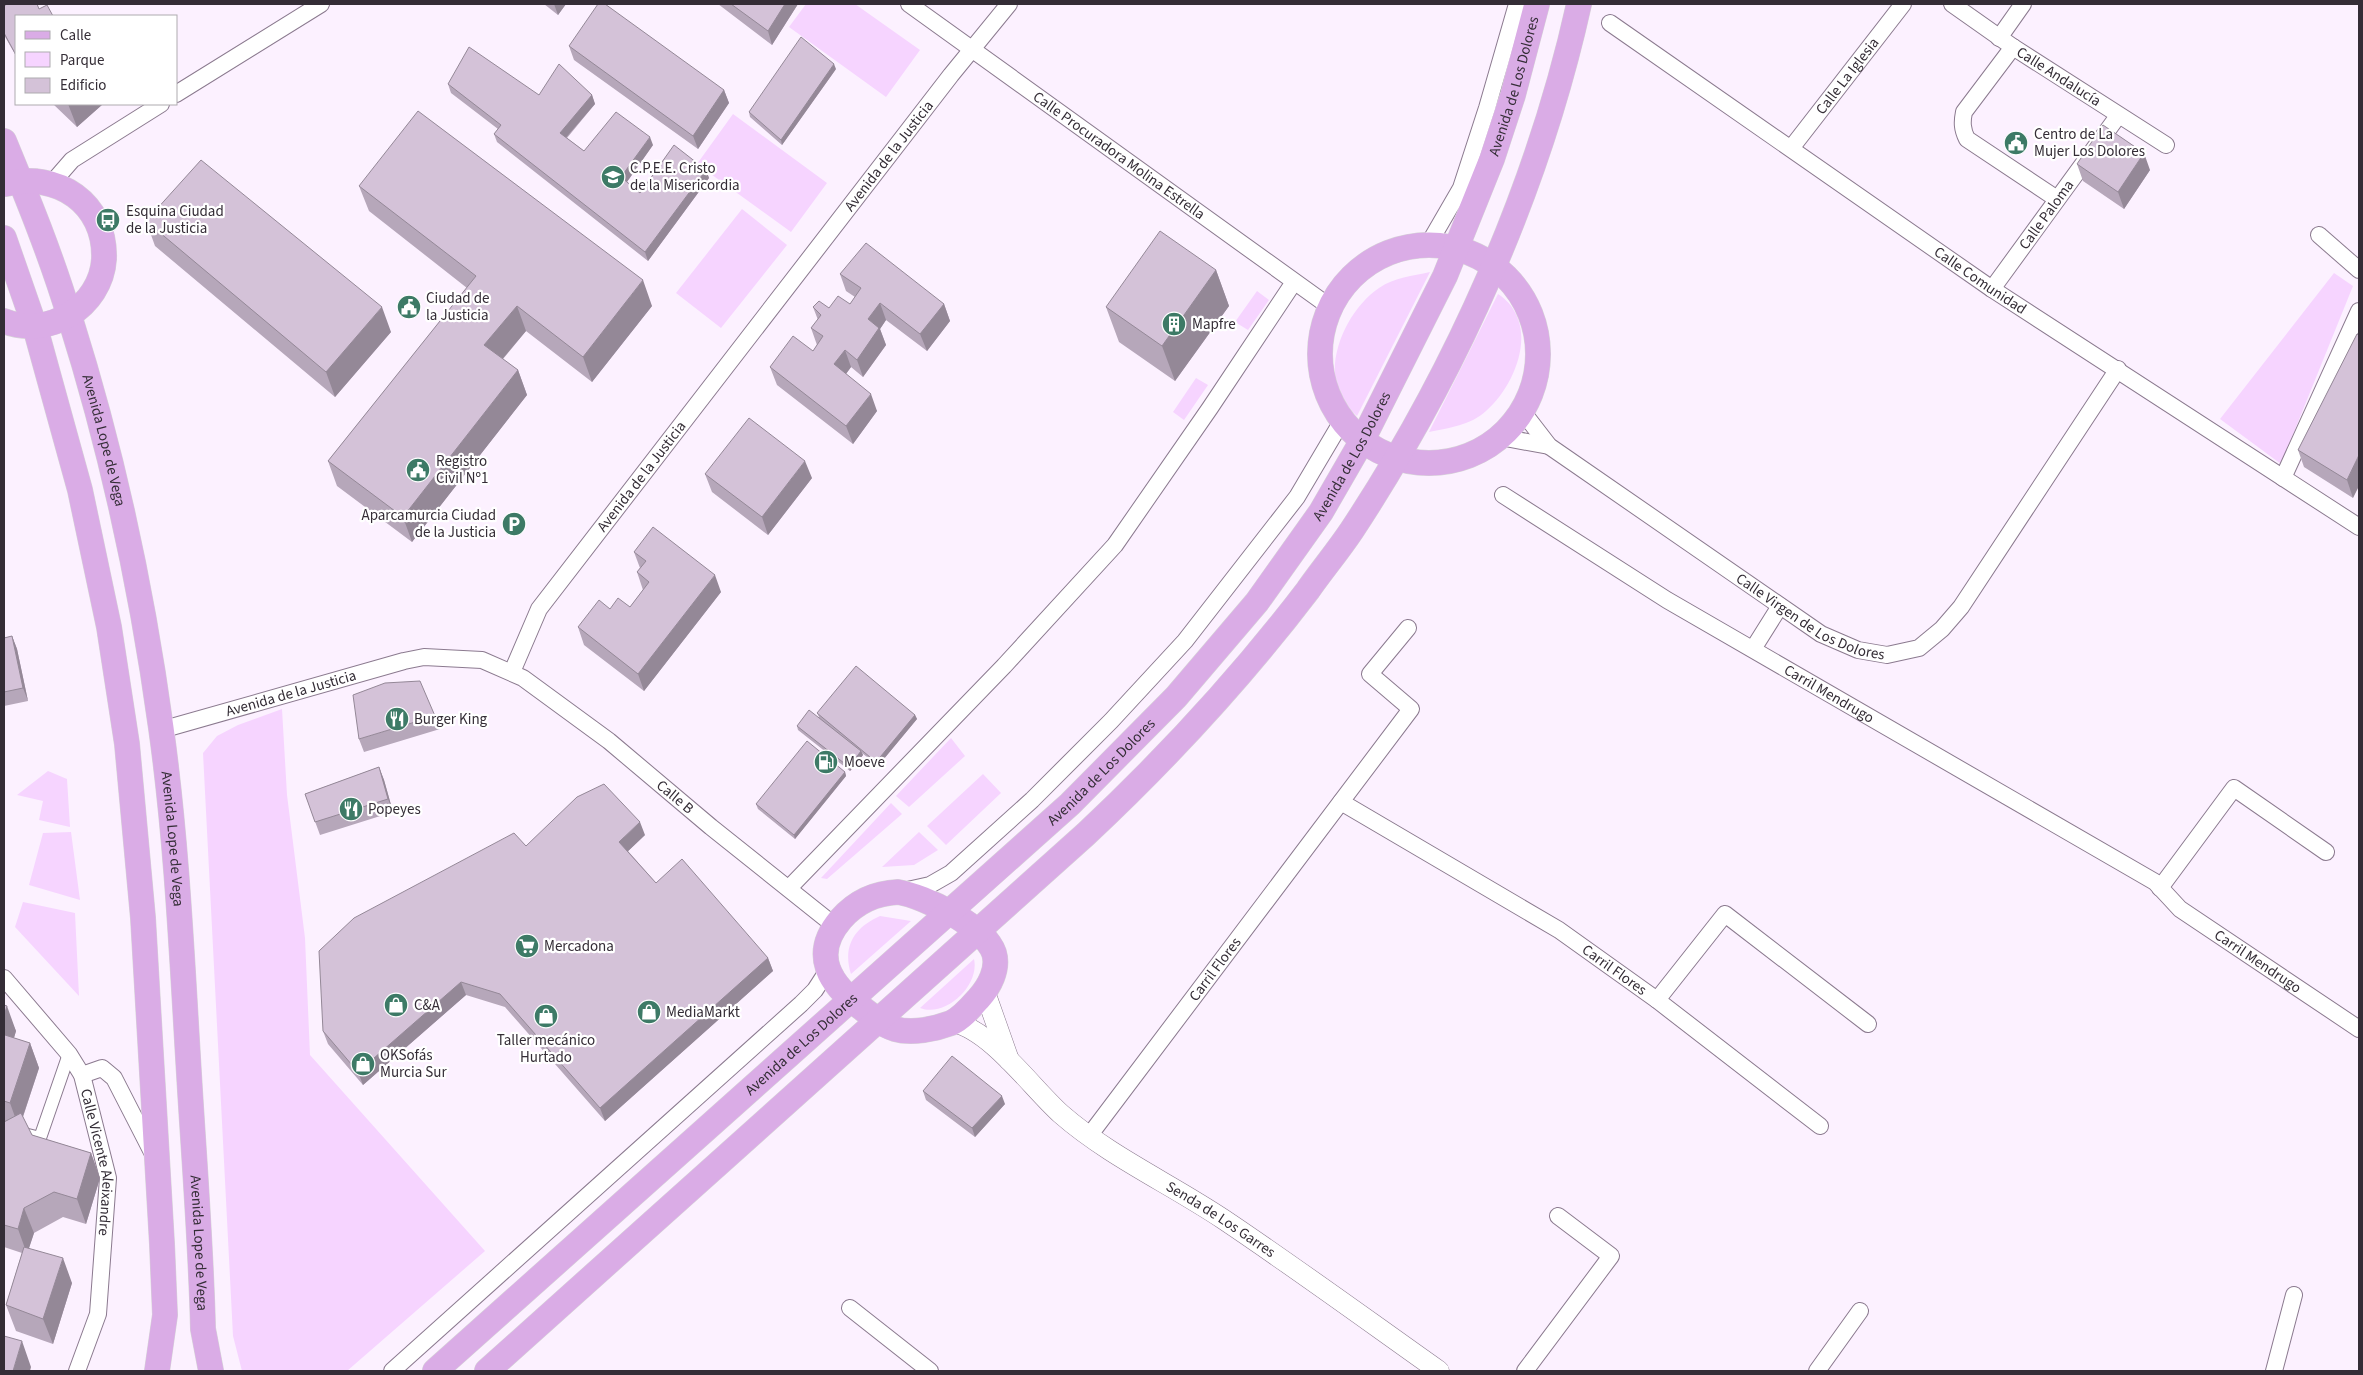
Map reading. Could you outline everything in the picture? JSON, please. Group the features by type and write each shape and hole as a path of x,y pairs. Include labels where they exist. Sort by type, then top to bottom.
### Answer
{"main road":[{"name":"Avenida de Los Dolores","path":"435,1371 852,1001 1070,804 1176,697 1257,602 1321,512 1362,441 1412,345 1458,248 1495,150 1513,95 1538,4"},
{"path":"487,1371 1136,787 1228,689 1279,627 1351,531 1422,413 1456,348 1493,266 1548,122 1579,4"},
{"name":"Avenida Lope de Vega","path":"4,141 12,183 70,316 101,423 131,551 161,730 178,916 203,1329 211,1371"},
{"path":"4,321 15,325 35,327 53,323 70,316 86,301 98,281 104,259 102,237 94,216 80,198 52,183 36,180 12,183"},
{"path":"4,238 35,327 65,431 96,560 125,735 138,852 165,1316 158,1371"},
{"path":"1428,245 1458,248 1493,266 1522,295 1534,323 1538,353 1534,383 1522,411 1500,437 1472,454 1440,463 1416,463 1395,458 1362,441 1342,422 1330,401 1322,378 1319,354 1322,330 1330,307 1347,282 1370,262 1398,249 1428,245"},
{"path":"898,892 922,897 950,912 977,932 989,945 994,954 993,974 985,992 970,1009 953,1022 929,1030 896,1029 878,1020 852,1001 836,986 828,970 826,950 835,926 845,914 862,902 878,895 898,892"}],"street":[{"path":"178,93 321,4"},
{"name":"Calle Procuradora Molina Estrella","path":"909,4 1330,307"},
{"name":"Avenida de la Justicia","path":"161,730 415,659 438,657 482,660 512,672 539,609 945,83 1010,4"},
{"path":"1428,245 1461,188 1487,108 1516,4"},
{"name":"Calle La Iglesia","path":"1792,148 1903,4"},
{"name":"Calle Andalucía","path":"1952,4 2012,47 2166,145"},
{"path":"1999,38 2023,4"},
{"name":"Calle Comunidad","path":"1610,23 1992,289 2118,369 2359,528"},
{"path":"2012,47 1964,112 1963,132 1967,139 2057,199"},
{"path":"52,183 72,160 160,105"},
{"name":"Calle Paloma","path":"1992,289 2118,116"},
{"path":"72,160 73,177 80,198"},
{"path":"2319,235 2359,270"},
{"path":"789,888 1004,666 1115,545 1216,400 1294,282"},
{"path":"2283,478 2359,311"},
{"name":"Calle Virgen de Los Dolores","path":"1522,411 1549,446 1821,634 1858,650 1887,655 1919,648 1942,629 1961,607 2118,369"},
{"path":"898,892 930,885 951,873 1032,800 1111,721 1185,641 1297,497 1342,422"},
{"name":"Calle Virgen de Los Dolores","path":"1500,437 1549,446"},
{"name":"Carril Mendrugo","path":"1502,495 1667,600 2155,882 2180,909 2359,1029"},
{"path":"1753,649 1780,606"},
{"name":"Carril Flores","path":"1089,1136 1411,709 1370,674 1408,628"},
{"name":"Calle B","path":"512,672 542,691 609,741 711,827 835,926"},
{"path":"2160,888 2234,788 2326,852"},
{"name":"Carril Flores","path":"1341,802 1559,930 1657,1000 1820,1126"},
{"name":"Carril Flores","path":"1657,1000 1725,914 1868,1024"},
{"path":"392,1371 801,1004 815,990 828,970"},
{"name":"Calle Vicente Aleixandre","path":"4,978 69,1054 82,1076 108,1178 98,1314 78,1371"},
{"path":"985,992 1008,1060"},
{"name":"Senda de Los Garres","path":"953,1022 973,1030 1008,1060 1048,1102 1089,1136 1222,1218 1439,1371"},
{"path":"4,1129 40,1138 69,1054"},
{"path":"82,1076 102,1068 114,1078 157,1162"},
{"path":"1525,1371 1611,1256 1558,1216"},
{"path":"2274,1371 2294,1295"},
{"path":"850,1308 930,1371"},
{"path":"1817,1371 1860,1311"}],"green space":[{"path":"806,4 855,4 920,50 886,97 789,27"},
{"path":"733,114 827,183 791,232 697,164"},
{"path":"742,209 787,245 721,328 676,293"},
{"path":"1430,272 1357,416 1344,402 1337,386 1335,368 1338,349 1344,331 1366,299 1379,288 1397,279"},
{"path":"2334,273 2353,286 2281,464 2220,419"},
{"path":"1257,291 1269,300 1248,330 1235,322"},
{"path":"1498,294 1511,306 1519,320 1521,336 1520,353 1507,385 1486,411 1474,420 1429,432"},
{"path":"1196,378 1208,385 1184,420 1173,412"},
{"path":"282,709 287,795 305,938 310,1055 485,1251 347,1371 242,1371 233,1336 203,753 217,736 238,725"},
{"path":"951,738 965,756 909,807 896,796"},
{"path":"48,771 67,779 70,827 39,820 43,801 17,795"},
{"path":"983,774 1001,793 946,845 927,826"},
{"path":"891,803 902,814 827,879 821,878"},
{"path":"71,832 80,900 29,885 43,833"},
{"path":"919,832 938,850 914,865 882,867"},
{"path":"23,902 75,913 79,996 15,927"},
{"path":"880,916 911,921 851,974 848,955 853,939 864,926"},
{"path":"974,959 972,979 959,997 950,1004 940,1008 930,1010 920,1008"}],"building":[{"path":"7,4 37,4 39,9 47,5 52,15 15,15 15,53 4,33 4,6"},
{"path":"598,4 605,4 724,90 693,136 569,46"},
{"path":"731,4 785,4 768,31"},
{"path":"801,37 834,64 781,140 749,112"},
{"path":"469,47 539,95 559,64 592,95 560,133 584,151 616,112 650,137 621,177 640,193 674,145 706,170 645,252 494,134 501,125 448,84"},
{"path":"418,111 643,280 583,357 517,306 484,345 518,370 403,517 328,461 476,276 359,186"},
{"path":"2103,125 2144,153 2118,192 2077,164"},
{"path":"201,160 382,307 326,372 146,221"},
{"path":"1160,231 1216,270 1162,346 1106,307"},
{"path":"866,243 944,304 920,334 880,303 868,319 879,328 857,360 845,350 834,364 871,394 846,426 770,367 793,336 813,351 823,336 811,328 821,315 813,307 819,301 829,308 838,296 850,304 861,288 840,274"},
{"path":"2357,334 2359,335 2359,455 2347,480 2298,450"},
{"path":"749,418 805,461 762,517 705,474"},
{"path":"653,527 715,575 638,674 578,627 599,600 610,609 618,598 630,607 649,582 637,572 646,561 634,552"},
{"path":"12,636 23,688 4,692 4,638"},
{"path":"856,666 915,715 876,762 817,713"},
{"name":"Burger King","path":"420,681 435,716 359,739 353,695 385,683"},
{"path":"809,710 861,751 849,767 797,726"},
{"path":"807,741 845,772 794,835 756,804"},
{"path":"379,767 388,799 315,822 305,794"},
{"path":"604,784 640,822 619,842 656,883 682,859 768,958 600,1108 500,994 461,982 358,1072 323,1031 319,951 354,918 514,833 526,846 577,797"},
{"path":"4,1005 7,1006 4,1016"},
{"path":"4,1034 30,1043 10,1103 4,1101"},
{"path":"952,1056 1002,1096 972,1128 923,1091"},
{"path":"21,1113 32,1135 91,1153 77,1199 54,1192 24,1208 18,1229 4,1225 4,1122"},
{"path":"24,1247 63,1258 43,1319 6,1305"},
{"path":"4,1336 22,1341 13,1371 4,1371"}],"place":[{"name":"Centro de La Mujer Los Dolores","path":"2016,143"},
{"name":"C.P.E.E. Cristo de la Misericordia","path":"613,177"},
{"name":"Esquina Ciudad de la Justicia","path":"108,220"},
{"name":"Ciudad de la Justicia","path":"409,307"},
{"name":"Mapfre","path":"1174,324"},
{"name":"Registro Civil Nº1","path":"418,470"},
{"name":"Aparcamurcia Ciudad de la Justicia","path":"514,524"},
{"name":"Burger King","path":"397,719"},
{"name":"Moeve","path":"826,762"},
{"name":"Popeyes","path":"351,809"},
{"name":"Mercadona","path":"527,946"},
{"name":"C&A","path":"396,1005"},
{"name":"MediaMarkt","path":"649,1012"},
{"name":"Taller mecánico Hurtado","path":"546,1016"},
{"name":"OKSofás Murcia Sur","path":"363,1064"}]}
